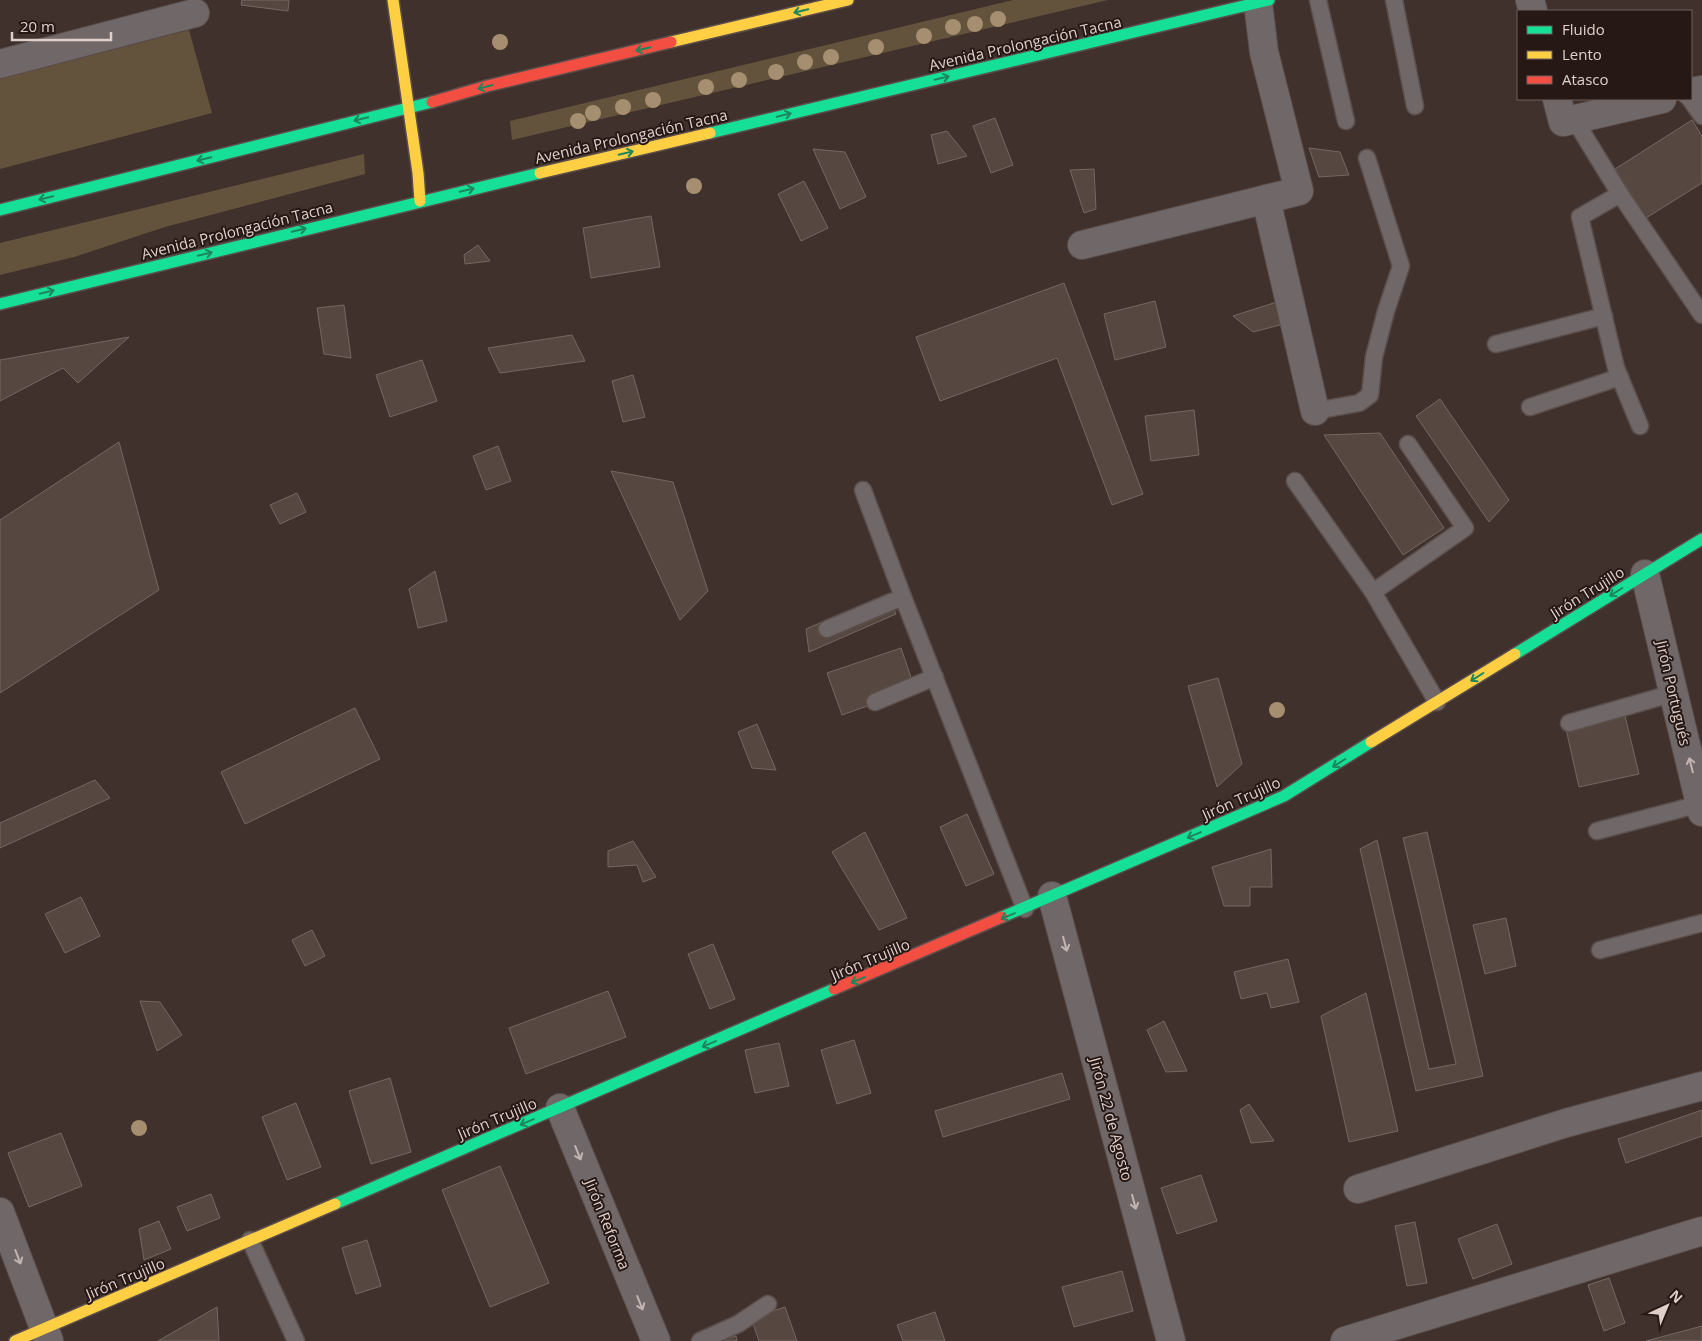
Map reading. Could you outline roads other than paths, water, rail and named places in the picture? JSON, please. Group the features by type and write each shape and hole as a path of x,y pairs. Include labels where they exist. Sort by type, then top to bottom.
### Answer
{"main road":[{"path":"394,0 420,201"},
{"path":"0,210 409,108 487,86 848,0"},
{"name":"Avenida Prolongación Tacna","path":"0,304 420,201 1264,1"},
{"name":"Jirón Trujillo","path":"15,1341 47,1335 250,1240 1025,909 1284,796 1702,539"}],"street":[{"path":"1082,245 1299,191 1264,52 1264,1"},
{"path":"0,64 195,13"},
{"path":"1565,109 1652,100"},
{"path":"1266,199 1315,411"},
{"name":"Jirón Portugués","path":"1645,574 1701,808"},
{"name":"Jirón 22 de Agosto","path":"1052,896 1171,1341"},
{"path":"1358,1189 1566,1124 1702,1086"},
{"name":"Jirón Reforma","path":"560,1108 656,1341"},
{"path":"0,1212 47,1335"},
{"path":"1345,1341 1702,1231"}],"lane":[{"path":"1318,0 1346,121"},
{"path":"1394,0 1414,106"},
{"path":"1691,100 1702,116"},
{"path":"1565,109 1702,315"},
{"path":"1315,411 1359,403 1370,396 1374,357 1386,311 1402,266 1367,158"},
{"path":"1620,194 1580,217 1616,368 1640,426"},
{"path":"1496,344 1604,316"},
{"path":"1530,407 1620,377"},
{"path":"1373,592 1465,528 1408,444"},
{"path":"1295,481 1373,592 1437,702"},
{"path":"863,490 1025,909"},
{"path":"827,629 904,597"},
{"path":"875,702 935,677"},
{"path":"1569,723 1674,693"},
{"path":"1597,831 1701,808"},
{"path":"1600,950 1702,923"},
{"path":"250,1240 296,1341"},
{"path":"700,1341 738,1324 768,1304"}]}
